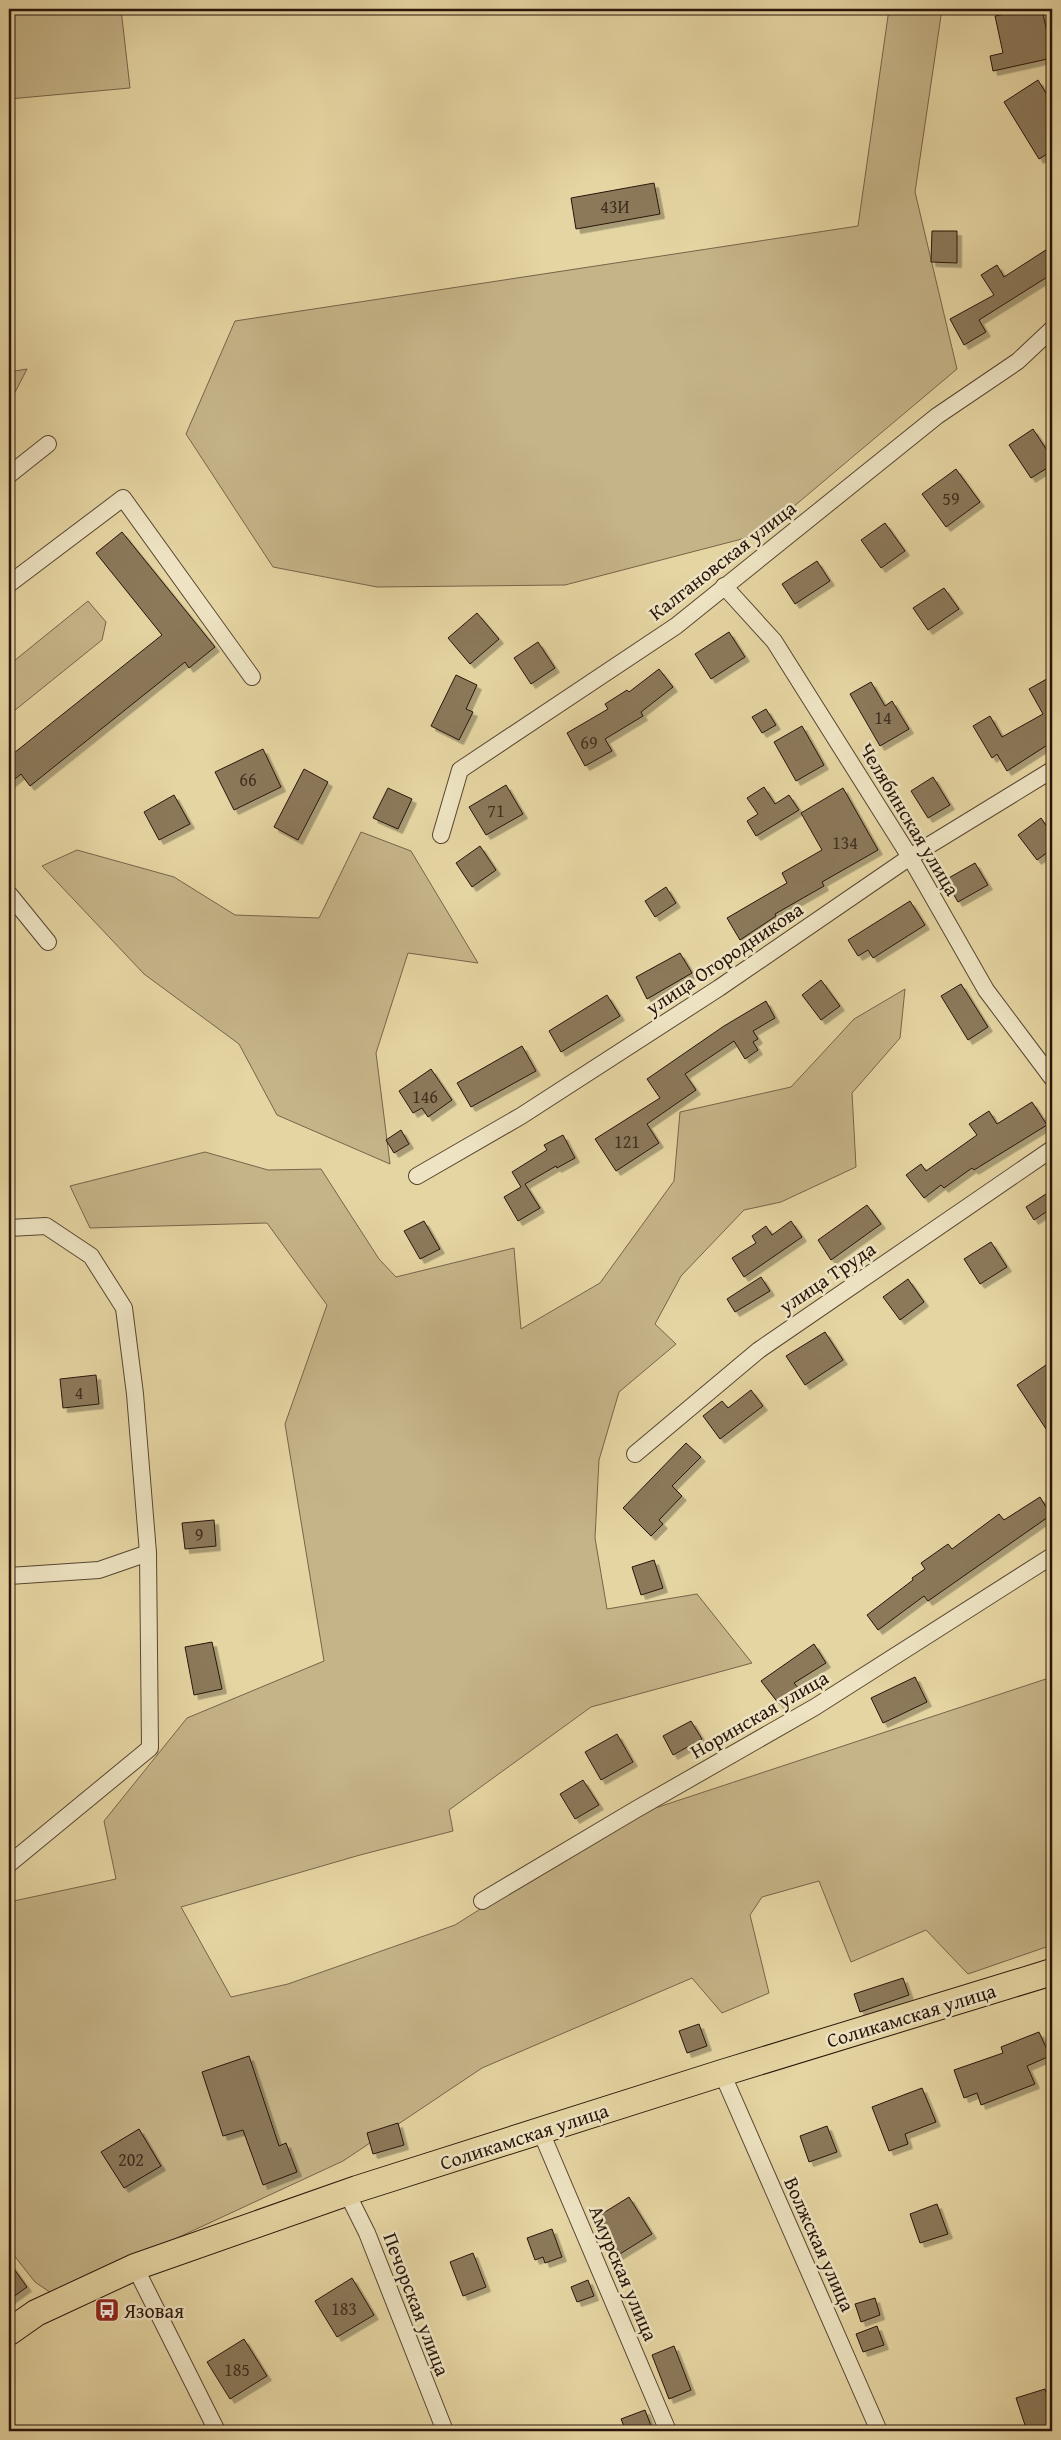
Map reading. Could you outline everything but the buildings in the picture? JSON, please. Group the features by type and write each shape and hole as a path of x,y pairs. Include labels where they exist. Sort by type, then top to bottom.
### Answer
{"main road":[{"name":"Соликамская улица","path":"9,2332 36,2313 135,2268 347,2193 722,2073 1052,1972"}],"street":[{"name":"Калгановская улица","path":"441,835 460,770 676,626 937,416 1018,361 1052,328"},
{"path":"9,475 48,444"},
{"path":"9,584 123,498 252,677"},
{"name":"Челябинская улица","path":"724,586 774,640 910,857 986,990 1052,1078"},
{"name":"улица Огородникова","path":"417,1176 521,1116 694,1004 910,857 1052,770"},
{"path":"9,894 48,942"},
{"name":"улица Труда","path":"636,1454 759,1350 1052,1149"},
{"path":"9,1228 46,1226 91,1256 124,1308 135,1394 148,1552 150,1748 9,1864"},
{"path":"9,1576 99,1570 148,1552"},
{"name":"Норинская улица","path":"482,1901 634,1810 815,1707 1052,1556"},
{"name":"Волжская улица","path":"722,2073 879,2431"},
{"name":"Амурская улица","path":"541,2132 668,2431"},
{"name":"Печорская улица","path":"347,2193 367,2233 445,2431"},
{"path":"135,2268 217,2431"}],"shaded area":[{"path":"9,9 121,9 130,88 9,99"},
{"path":"889,9 942,9 915,192 957,369 761,534 565,585 377,587 273,567 186,434 235,321 858,226"},
{"path":"27,369 10,402 9,402 9,372"},
{"path":"88,601 106,622 102,640 9,715 9,665"},
{"path":"361,832 411,851 478,963 408,953 376,1053 390,1164 277,1115 239,1044 144,974 42,866 77,850 174,877 235,915 319,918"},
{"path":"905,989 900,1038 852,1093 856,1167 781,1202 744,1210 681,1276 655,1324 676,1344 619,1392 599,1460 595,1538 607,1609 697,1594 752,1663 591,1707 449,1810 453,1831 360,1855 181,1907 231,1997 288,1984 455,1925 625,1818 1052,1677 1052,1945 968,1974 926,1930 851,1962 819,1881 762,1897 750,1915 769,1993 722,2013 692,1978 482,2068 343,2161 54,2295 35,2282 9,2249 9,1902 116,1879 104,1821 187,1718 324,1661 285,1424 327,1305 267,1223 90,1228 70,1186 205,1152 268,1170 321,1169 379,1259 396,1277 514,1248 521,1329 600,1283 674,1181 680,1112 791,1087 854,1019"}],"place":[{"name":"Язовая","path":"107,2310"}]}
